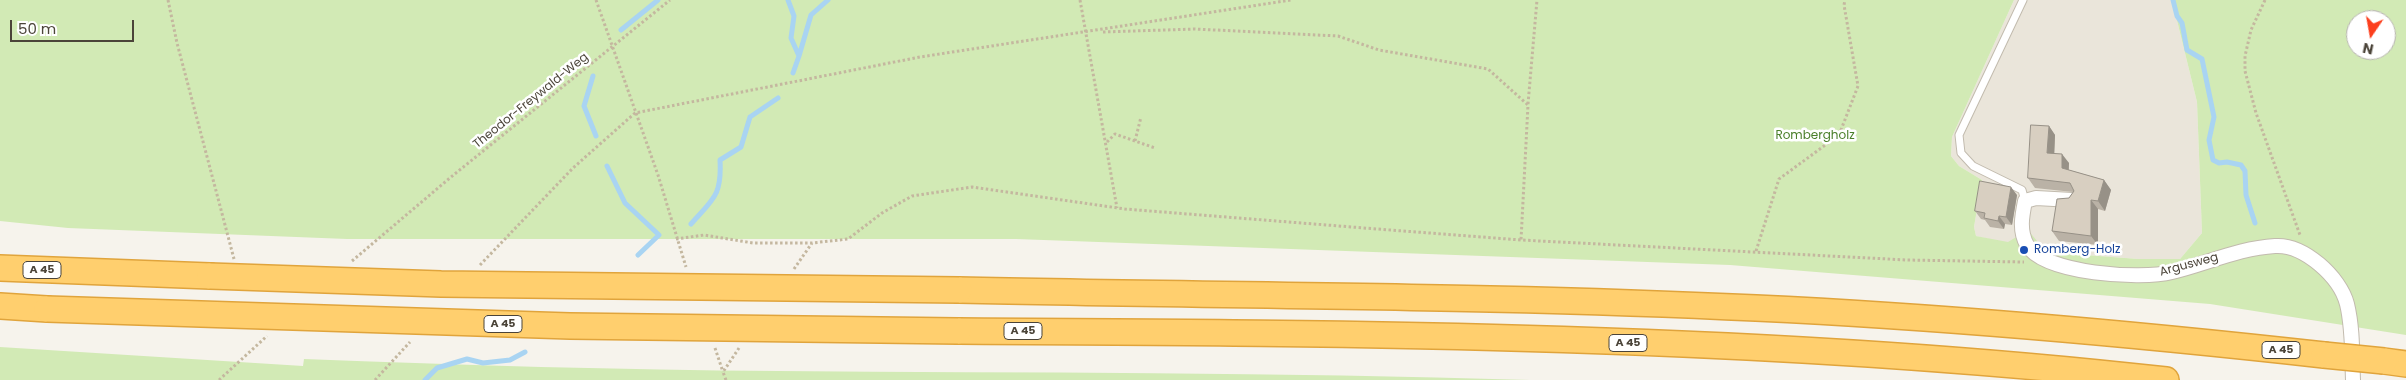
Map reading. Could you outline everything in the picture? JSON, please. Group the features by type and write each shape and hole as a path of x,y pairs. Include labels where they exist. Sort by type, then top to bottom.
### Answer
{"highway":[{"path":"0,257 85,272"},
{"name":"A 45","path":"0,268 441,284 1431,297 1757,308 2056,328 2395,363"},
{"name":"A 45","path":"0,306 178,315 570,326 1560,340 1895,357 2166,380"}],"street":[{"path":"2043,260 2028,247 2024,240 2021,221 2025,201 2036,198 2072,200"},
{"name":"Argusweg","path":"2043,260 2106,273 2146,276 2171,273 2252,249 2277,246 2304,253 2319,263 2330,274 2346,301 2352,325 2352,380"}],"lane":[{"path":"2022,0 1959,135 1961,152 1973,166 2022,190 2025,201"}],"path":[{"path":"168,0 177,43 235,261"},
{"path":"596,0 658,175 688,275"},
{"name":"Theodor-Freywald-Weg","path":"404,216 670,0"},
{"path":"1080,0 1117,208"},
{"path":"475,270 573,168 635,113 920,57 1087,33 1291,0"},
{"path":"1521,240 1528,105 1537,0"},
{"path":"1756,251 1779,179 1839,135 1858,86 1844,5 1845,0"},
{"path":"2265,0 2251,30 2245,56 2245,71 2256,113 2293,212 2304,253"},
{"path":"1087,33 1195,29 1338,36 1378,50 1488,69 1528,105"},
{"path":"1135,141 1141,116"},
{"path":"1106,143 1115,134 1155,148"},
{"path":"676,239 704,235 753,243 812,243 848,239 882,213 912,196 972,187 1117,208 1521,240 1907,260 2034,263 2043,260"},
{"path":"219,380 256,345 254,336"},
{"path":"375,380 415,336"},
{"path":"713,345 723,372"}],"shaded area":[{"path":"2014,0 2172,0 2197,102 2202,233 2180,259 2138,259 2046,252 1976,236 1974,227 1982,180 1959,166 1951,156 1952,137"}],"green space":[{"name":"Rombergholz","path":"0,0 2014,0 1952,137 1951,156 1959,166 1982,180 1974,227 1976,236 2008,242 2028,230 2046,252 2138,259 2180,259 2202,233 2197,102 2172,0 2406,0 2406,335 2210,304 1730,265 1016,239 347,239 68,228 0,221"},
{"path":"0,347 303,366 304,359 659,370 1248,374 1530,380 0,380"}],"building":[{"path":"2031,125 2049,126 2047,153 2062,154 2062,168 2104,180 2098,201 2091,200 2091,236 2052,231 2057,199 2069,198 2074,191 2070,183 2028,178"},
{"path":"1980,181 2011,187 2006,217 1999,216 1998,221 1984,218 1985,213 1975,211"}],"waterway":[{"path":"621,30 658,0"},
{"path":"788,0 794,16 791,38 799,56 793,73"},
{"path":"799,56 811,15 828,0"},
{"path":"2173,0 2177,16 2182,23 2187,50 2202,59 2214,117 2209,140 2213,160 2219,163 2227,162 2241,165 2245,171 2246,195 2255,223"},
{"path":"593,76 584,106 596,136"},
{"path":"691,224 710,202 718,189 720,160 741,147 750,117 778,98"},
{"path":"607,166 625,203 659,235 638,255"},
{"path":"425,380 437,368 467,359 483,363 510,360 525,352"}],"place":[{"name":"Romberg-Holz","path":"2024,250"}]}
